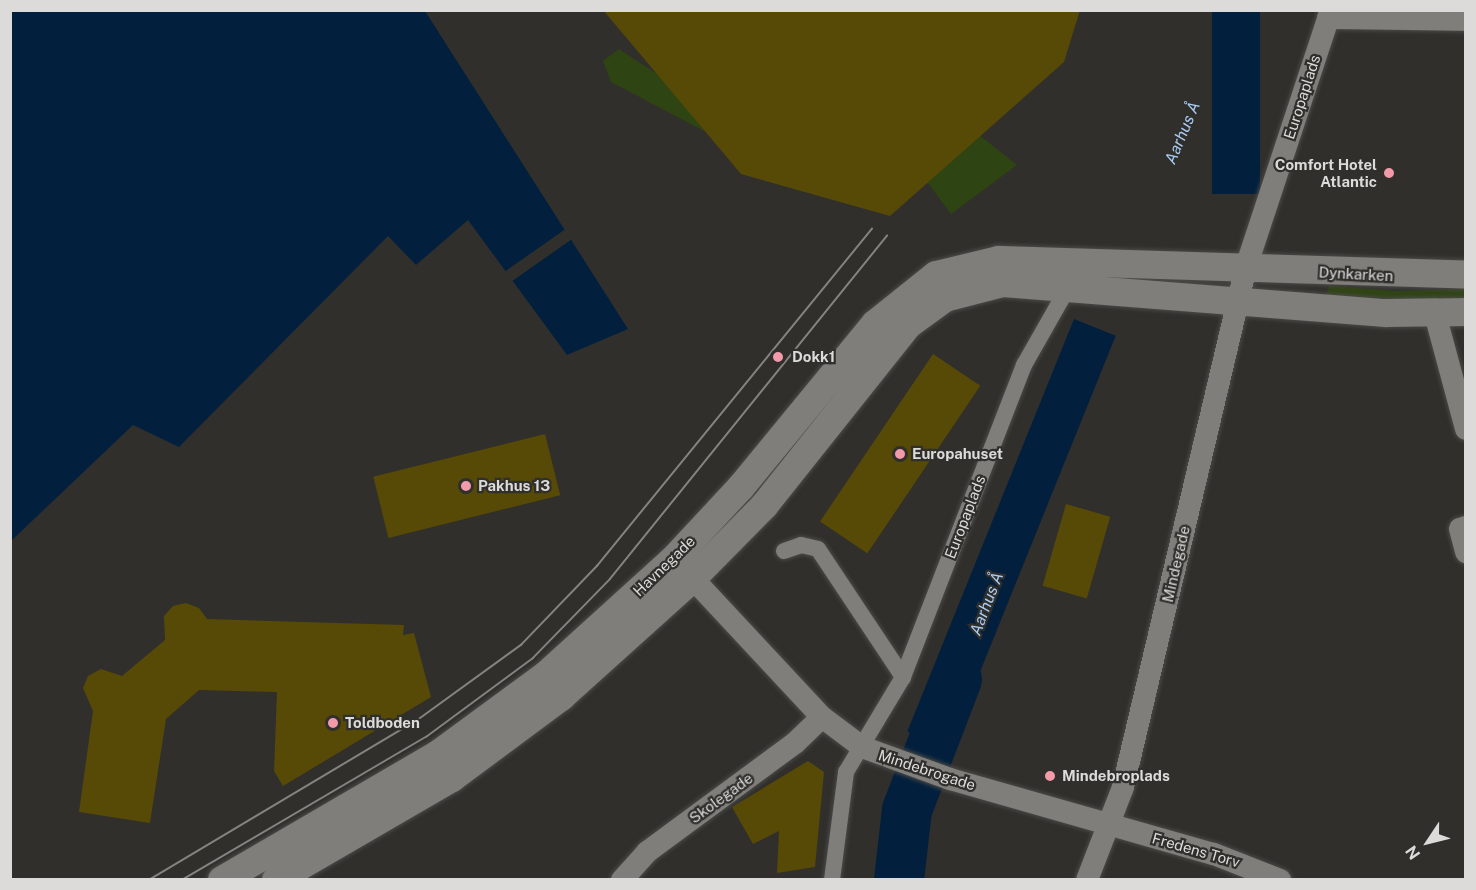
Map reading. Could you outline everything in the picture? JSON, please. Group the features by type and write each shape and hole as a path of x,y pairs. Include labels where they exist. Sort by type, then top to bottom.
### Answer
{"street":[{"path":"1329,13 1466,20"},
{"name":"Europaplads","path":"1240,302 1246,267 1329,13"},
{"path":"1078,266 1246,267"},
{"path":"1078,266 1240,302 1435,314 1466,312"},
{"name":"Europaplads","path":"832,879 846,772 903,677 1024,365 1078,266"},
{"name":"Havnegade","path":"222,879 437,755 498,714 764,506 919,314 971,289 1078,266"},
{"name":"Dynkarken","path":"1246,267 1466,275"},
{"name":"Mindegade","path":"1087,879 1110,825 1240,302"},
{"path":"1435,314 1466,429"},
{"path":"1466,528 1460,529 1466,552"},
{"path":"784,551 801,545 818,549 903,677"},
{"name":"Havnegade","path":"276,879 452,778 512,735 683,569"},
{"name":"Mindebrogade","path":"683,569 822,717 862,747 891,760 945,778 1110,825"},
{"name":"Skolegade","path":"622,879 647,852 795,743 822,717"},
{"name":"Fredens Torv","path":"1110,825 1280,879"}],"green space":[{"path":"619,49 689,95 706,121 704,131 611,82 603,61"},
{"path":"964,123 1017,165 951,214 922,175"},
{"path":"1329,286 1397,291 1466,289 1465,302 1326,295"}],"water":[{"path":"11,11 425,11 628,329 567,355 468,220 416,265 388,236 179,447 133,425 11,541"},
{"path":"1212,11 1260,11 1260,194 1212,194"},
{"path":"1074,319 1116,336 949,748 907,732"},
{"path":"890,802 930,815 921,879 879,880"}],"pier":[{"path":"567,228 574,238 508,284 501,274"}],"building":[{"path":"603,10 1080,10 1064,62 890,216 741,174"},
{"name":"Europahuset","path":"933,354 980,386 867,553 820,521"},
{"name":"Pakhus 13","path":"545,434 560,495 388,538 373,477"},
{"path":"1066,504 1110,517 1087,598 1043,586"},
{"name":"Toldboden","path":"186,603 199,608 207,619 404,625 403,635 414,633 431,697 283,786 274,771 277,692 199,690 166,719 150,823 79,812 93,711 83,688 88,676 101,669 122,676 165,640 164,616 173,606"},
{"path":"808,761 824,772 815,867 777,873 779,831 753,844 732,807"}],"waterway":[{"name":"Aarhus Å","path":"899,880 907,810 957,679"}],"tram line":[{"path":"149,880 416,721 521,645 597,566 872,229"},
{"path":"182,880 426,737 533,658 610,579 887,236"}],"place":[{"name":"Comfort Hotel Atlantic","path":"1389,173"},
{"name":"Dokk1","path":"778,357"},
{"name":"Europahuset","path":"900,454"},
{"name":"Pakhus 13","path":"466,486"},
{"name":"Toldboden","path":"333,723"},
{"name":"Mindebroplads","path":"1050,776"}]}
